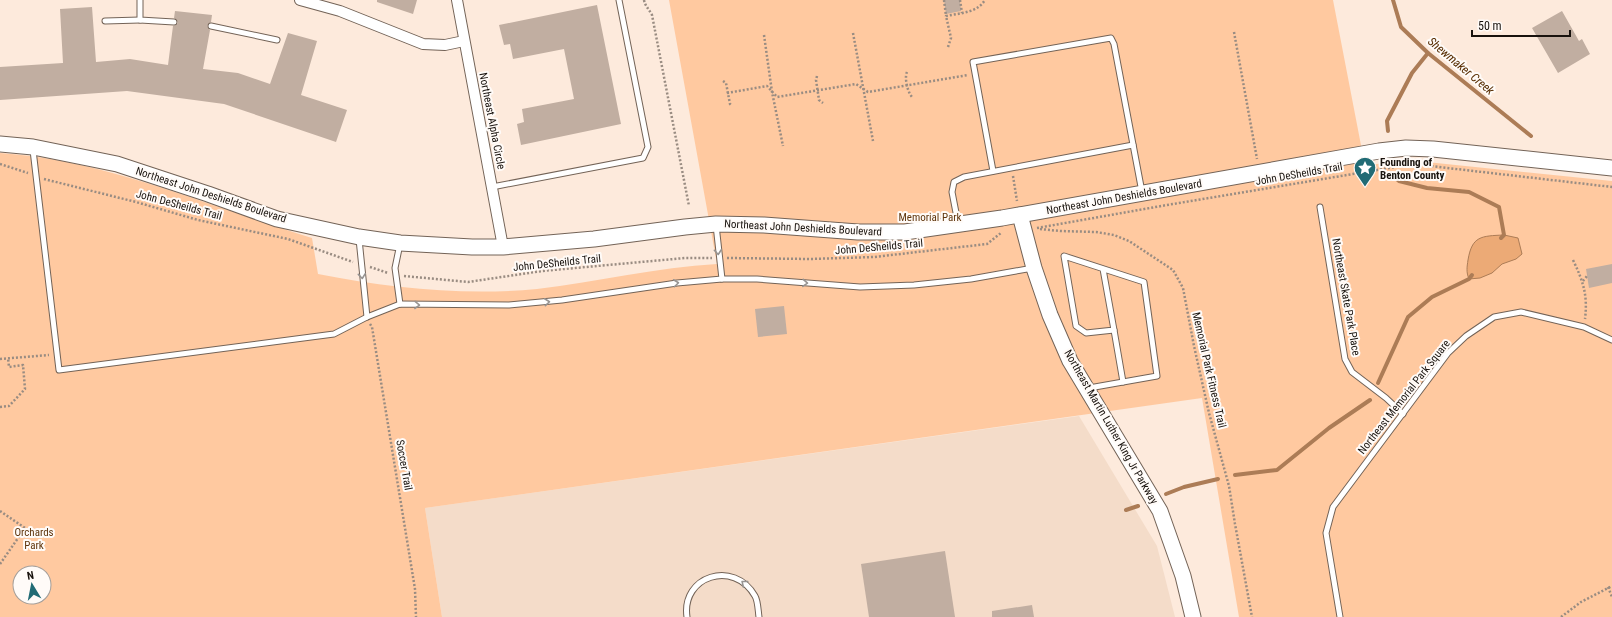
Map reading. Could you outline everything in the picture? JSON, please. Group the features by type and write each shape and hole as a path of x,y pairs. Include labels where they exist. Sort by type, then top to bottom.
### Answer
{"street":[{"path":"300,0 340,11 423,44 445,45 464,41"},
{"name":"Northeast Alpha Circle","path":"457,0 503,247"},
{"name":"Northeast John Deshields Boulevard","path":"0,144 33,146 117,164 208,194 277,219 359,237 432,246 503,247 594,239 716,224 764,225 858,232 905,232 958,225 1018,208 1142,194 1379,151 1406,148 1433,149 1612,168"},
{"name":"Northeast Martin Luther King Jr Parkway","path":"1018,208 1034,268 1070,361 1160,511 1183,576 1193,617"}],"lane":[{"path":"140,0 140,20"},
{"path":"492,187 643,158 648,147 619,0"},
{"path":"105,21 140,20 174,22"},
{"path":"211,26 277,40"},
{"path":"993,171 973,62 1111,38 1114,44 1142,194"},
{"path":"958,225 952,192 954,182 964,177 1133,145"},
{"path":"33,146 59,370 334,334 367,317 400,304 509,305 570,299 677,283 722,279 860,287 907,286 971,279 1034,268"},
{"name":"Northeast Skate Park Place","path":"1320,207 1345,359 1352,372 1386,398 1403,414"},
{"path":"716,224 722,279"},
{"path":"359,237 367,317"},
{"path":"400,243 395,268 400,304"},
{"path":"1086,389 1157,376 1144,282 1064,256 1076,326 1086,333 1114,330"},
{"path":"1103,269 1123,382"},
{"name":"Northeast Memorial Park Square","path":"1340,617 1326,533 1333,507 1448,353 1466,336 1494,318 1521,312 1584,327 1612,340"},
{"path":"688,617 686,610 690,594 702,581 716,575 734,576 747,585 756,597 759,617"}],"path":[{"path":"644,0 644,5 649,9 652,15 689,206"},
{"path":"944,0 951,38 948,47"},
{"path":"960,0 962,13"},
{"path":"946,16 973,10 981,6 985,0"},
{"path":"1234,32 1257,159"},
{"path":"853,33 873,141"},
{"path":"764,35 772,92 783,146"},
{"path":"905,74 908,86 908,97 913,98"},
{"path":"727,93 767,86 776,96 856,84 868,92 975,74"},
{"path":"816,78 819,100 817,103"},
{"path":"726,82 727,93 732,106"},
{"path":"819,100 823,103"},
{"path":"727,107 730,104"},
{"name":"John DeSheilds Trail","path":"0,164 36,176 198,220 288,239 354,262"},
{"name":"John DeSheilds Trail","path":"1038,228 1413,164 1612,187"},
{"path":"1011,168 1018,208"},
{"name":"Memorial Park Fitness Trail","path":"1038,228 1060,231 1096,232 1114,235 1124,239 1173,270 1183,288 1209,413 1229,486 1234,524 1252,617"},
{"name":"John DeSheilds Trail","path":"723,258 811,259 874,257 986,244 999,233 1007,232"},
{"name":"John DeSheilds Trail","path":"405,276 468,282 542,271 685,258 711,258"},
{"path":"1573,260 1583,281 1586,306 1584,327"},
{"path":"368,267 388,273"},
{"path":"1583,281 1588,276"},
{"name":"Soccer Trail","path":"367,317 372,327 402,501 406,534 416,589 416,617"},
{"path":"0,359 57,354"},
{"path":"0,407 9,406 24,389 23,365 9,367 8,358"},
{"path":"0,510 25,528 0,564"},
{"path":"1561,617 1581,602 1612,586"},
{"path":"1608,588 1612,596"}],"shaded area":[{"path":"1504,235 1518,238 1522,254 1516,259 1502,264 1492,273 1480,278 1469,279 1467,272 1468,260 1472,246 1475,242 1484,237"},
{"path":"1079,416 1157,546 1175,617 442,617 425,508"}],"green space":[{"name":"Memorial Park","path":"669,0 1333,0 1365,166 1401,160 1612,181 1612,617 1239,617 1202,398 425,508 442,617 0,617 0,153 40,157 119,175 158,186 312,238 318,274 345,279 400,287 427,289 482,292 510,291 560,286 650,271 717,264"}],"building":[{"path":"377,0 417,0 413,14 377,2"},
{"path":"944,0 960,0 961,11 946,14"},
{"path":"597,5 621,124 521,145 517,124 524,122 522,109 574,99 564,49 513,59 510,44 504,45 499,25"},
{"path":"92,7 96,62 130,59 168,65 173,26 178,23 174,18 175,11 212,15 211,22 207,26 210,30 203,69 238,73 270,84 288,33 317,41 301,95 347,110 336,142 224,104 127,91 0,100 0,67 63,63 60,9"},
{"path":"1562,11 1579,41 1582,39 1590,54 1558,73 1532,28"},
{"path":"1612,264 1612,283 1589,288 1586,269"},
{"path":"784,306 787,334 758,337 755,309"},
{"path":"945,551 955,617 869,617 861,564"},
{"path":"1032,605 1034,617 992,617 992,611"}],"waterway":[{"name":"Shewmaker Creek","path":"1393,0 1401,27 1428,53 1531,136"},
{"path":"1388,131 1387,121 1412,73 1428,53"},
{"path":"1392,175 1399,181 1427,188 1469,192 1499,207 1504,235 1501,238"},
{"path":"1378,383 1408,317 1432,297 1469,279 1472,275"},
{"path":"1235,475 1277,470 1329,428 1370,400"},
{"path":"1166,494 1184,487 1218,479"},
{"path":"1126,510 1138,506"}],"place":[{"name":"Founding of Benton County","path":"1365,188"}],"park label":[{"name":"Orchards Park","path":"34,538"}]}
